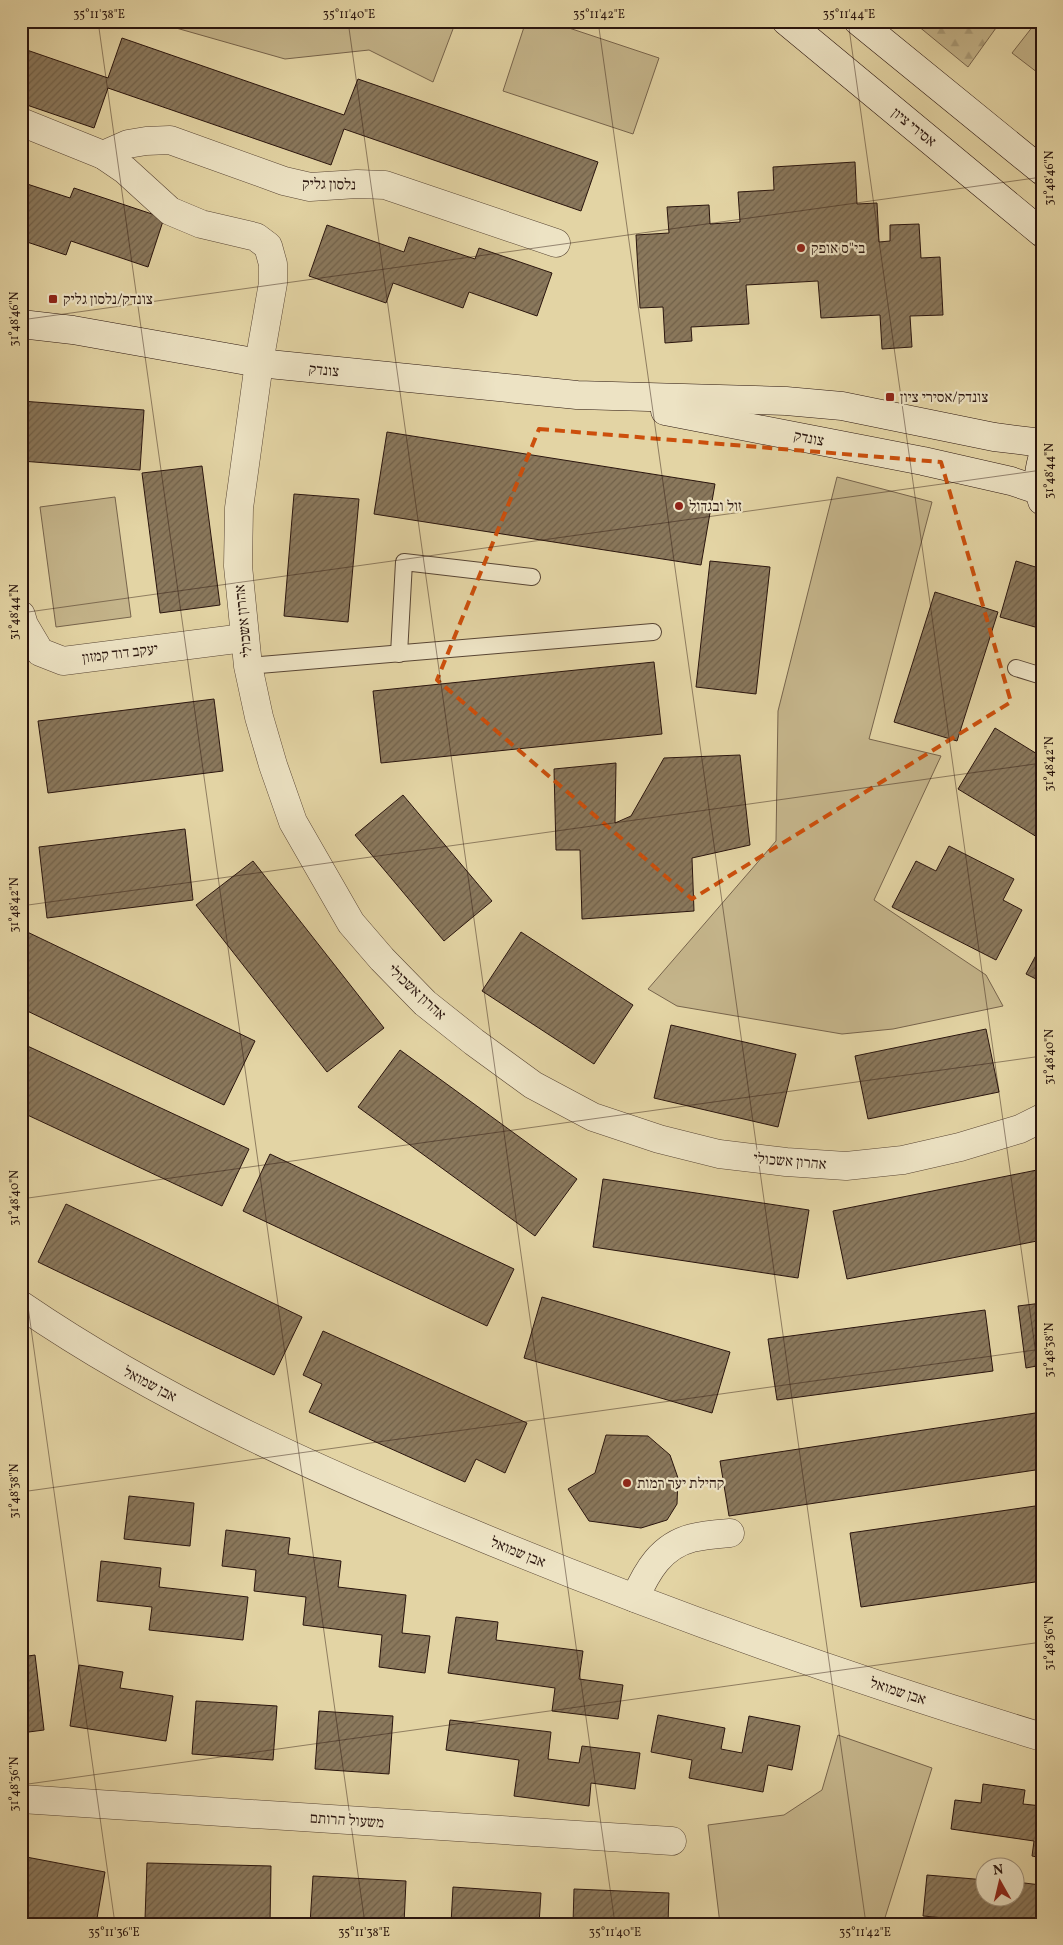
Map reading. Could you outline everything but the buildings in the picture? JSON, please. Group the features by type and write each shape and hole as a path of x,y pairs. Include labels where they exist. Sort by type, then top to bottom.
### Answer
{"street":[{"name":"אסירי ציון","path":"786,21 1042,233"},
{"path":"858,21 1042,171"},
{"path":"21,122 103,155 125,170 170,211 201,224 256,237 268,246 273,264 273,282 259,363"},
{"name":"נלסון גליק","path":"103,155 128,144 170,140 284,181 310,187 357,184 385,185 556,243"},
{"name":"צונדק","path":"21,311 73,330"},
{"name":"צונדק","path":"21,324 73,330 259,363 577,395 786,401 842,406 994,437 1042,443"},
{"name":"אהרון אשכולי","path":"259,363 239,508 238,566 248,666 268,749 293,822 351,922 382,959 425,1003 533,1085 593,1117 659,1139 719,1154 846,1166 903,1160 960,1147 1020,1129 1042,1118"},
{"name":"צונדק","path":"577,395 923,461 1010,481 1040,496"},
{"path":"994,437 1042,424"},
{"path":"1040,496 1038,474 1042,458"},
{"name":"יעקב דוד קמזון","path":"21,614 24,625 40,652 63,661 244,638"},
{"name":"אבן שמואל","path":"21,1305 100,1357 239,1431 370,1492 535,1560 746,1640 976,1717 1042,1737"},
{"path":"635,1598 646,1572 664,1552 691,1538 730,1533"},
{"name":"משעול הרותם","path":"21,1798 672,1841"}],"lane":[{"path":"399,654 404,562 532,578"},
{"path":"248,666 653,632"},
{"path":"1016,668 1042,676"}],"highlighted area":[{"path":"539,429 941,462 1011,702 692,899 437,680"}],"green space":[{"path":"147,21 456,21 433,82 369,50 285,59"},
{"path":"526,21 548,21 659,58 633,134 503,91"},
{"path":"912,21 1001,21 968,67"},
{"path":"1037,21 1042,21 1042,76 1012,53"},
{"path":"837,477 932,502 869,739 941,756 874,900 986,975 1003,1006 893,1029 842,1034 677,1006 648,989 776,841 778,711"},
{"path":"115,497 131,617 56,627 40,507"},
{"path":"838,1735 932,1768 883,1924 720,1924 708,1825 784,1815 822,1790"}],"place":[{"name":"בי\"ס אופק","path":"801,248"},
{"name":"צונדק/נלסון גליק","path":"53,299"},
{"name":"צונדק/אסירי ציון","path":"890,397"},
{"name":"זול ובגדול","path":"679,506"},
{"name":"קהילת יער רמות","path":"627,1483"}]}
